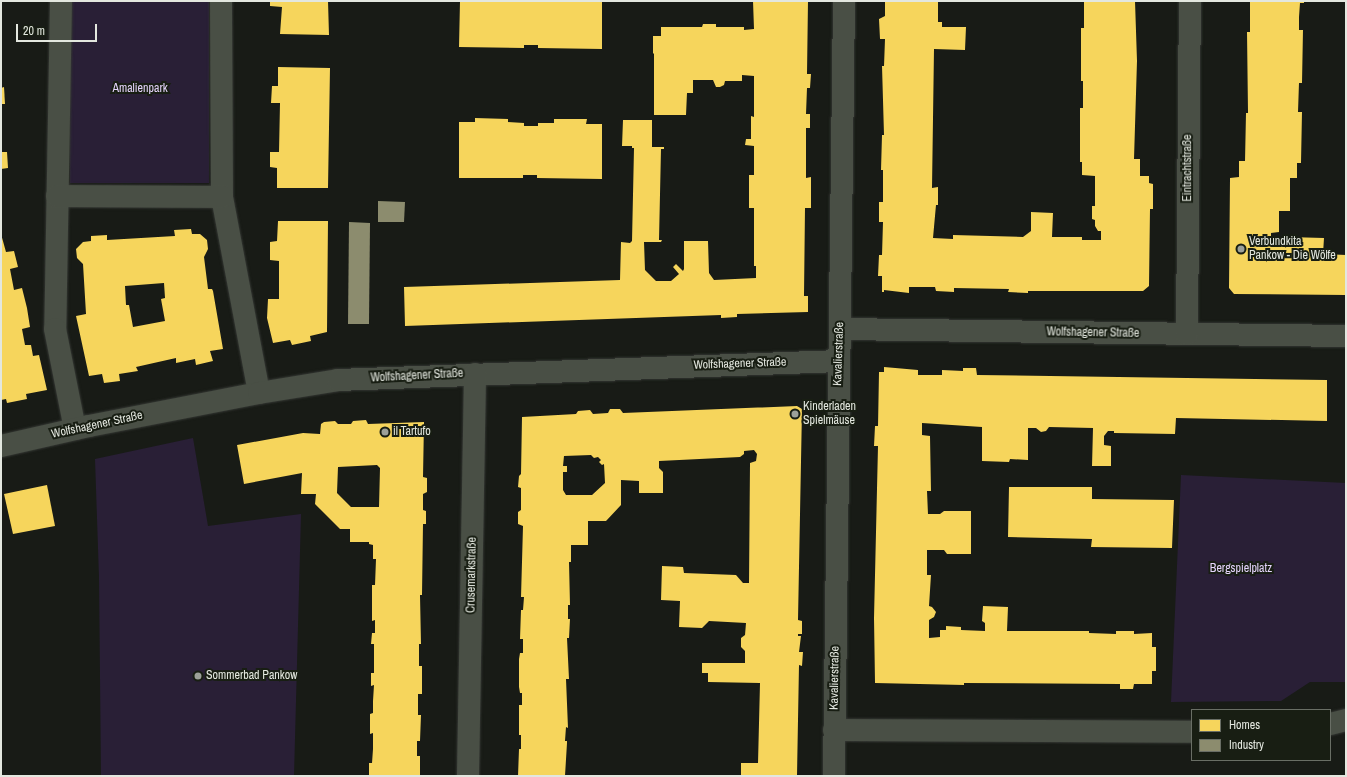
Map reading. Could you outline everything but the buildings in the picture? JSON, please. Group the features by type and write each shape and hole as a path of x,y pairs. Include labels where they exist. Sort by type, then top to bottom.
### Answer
{"street":[{"path":"61,1 55,329 75,429"},
{"path":"221,1 222,197 259,393"},
{"name":"Kavalierstraße","path":"834,776 838,361 840,329 844,1"},
{"name":"Eintrachtstraße","path":"1187,334 1190,1"},
{"path":"57,196 222,197"},
{"name":"Wolfshagener Straße","path":"840,329 1346,336"},
{"name":"Wolfshagener Straße","path":"1,446 75,429 259,393 338,380 838,361"},
{"name":"Crusemarkstraße","path":"468,776 475,374"},
{"path":"1331,724 1346,720"},
{"path":"834,730 1191,732"}],"green space":[{"name":"Amalienpark","path":"70,1 209,1 209,183 70,183"},
{"name":"Sommerbad Pankow","path":"193,438 208,526 301,514 294,776 101,776 99,577 95,459"},
{"name":"Bergspielplatz","path":"1181,475 1346,483 1346,682 1310,682 1281,701 1171,702"}],"place":[{"name":"Verbundkita Pankow - Die Wölfe","path":"1241,249"},
{"name":"Kinderladen Spielmäuse","path":"795,414"},
{"name":"il Tartufo","path":"385,432"},
{"name":"Sommerbad Pankow","path":"198,676"}]}
